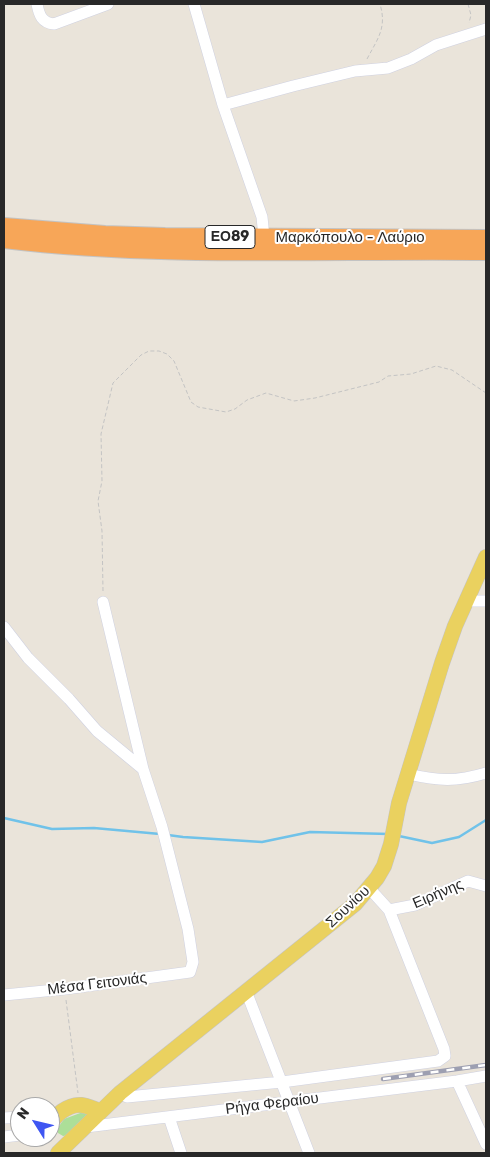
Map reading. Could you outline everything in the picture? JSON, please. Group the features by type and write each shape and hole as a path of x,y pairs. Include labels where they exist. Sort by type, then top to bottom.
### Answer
{"highway":[{"name":"Μαρκόπουλο - Λαύριο","path":"4,226 105,234 486,238"},
{"name":"Μαρκόπουλο - Λαύριο","path":"4,240 164,251 486,252"}],"main road":[{"name":"Σουνίου","path":"101,1111 120,1092 355,904 369,888 384,866 392,844 394,826 408,774 442,663 465,601 486,557"},
{"path":"60,1114 63,1111 80,1105 101,1111 66,1150"}],"street":[{"path":"37,4 43,20 47,24 54,24 108,4"},
{"path":"194,4 223,105 262,217 264,237"},
{"path":"223,105 361,70 388,68 411,59 436,45 486,30"},
{"path":"465,601 486,601"},
{"path":"103,602 144,769"},
{"path":"4,626 28,658 69,698 97,731 144,769"},
{"name":"Μέσα Γειτονιάς","path":"4,995 65,989 190,972 193,962 188,929 163,832 144,769"},
{"path":"408,774 435,780 456,780 486,773"},
{"name":"Ειρήνης","path":"389,910 415,905 468,881 486,886"},
{"path":"369,888 389,910"},
{"name":"Ρήγα Φεραίου","path":"120,1092 127,1098 282,1082 438,1061 445,1056 444,1049 389,910"},
{"path":"246,991 309,1153"},
{"name":"Ρήγα Φεραίου","path":"86,1127 486,1076"},
{"path":"457,1081 486,1144"},
{"path":"169,1117 181,1153"}],"path":[{"path":"361,70 378,38 382,26 384,17 380,4"},
{"path":"467,36 471,15 468,4"},
{"path":"103,602 101,574 102,532 98,501 103,473 101,434 113,383 141,355 149,351 159,351 167,354 174,361 191,402 198,407 226,412 266,393 294,401 316,398 380,382 388,376 411,374 436,366 452,370 486,393"},
{"path":"65,989 80,1105"}],"green space":[{"path":"83,1112 88,1113 89,1119 69,1135 63,1136 60,1134 60,1125 64,1119"}],"waterway":[{"path":"4,818 52,829 94,828 160,834"},
{"path":"399,836 432,843 459,837 486,820"},
{"path":"168,835 262,842 310,832 389,834"}],"railway":[{"path":"383,1079 486,1065"}]}
